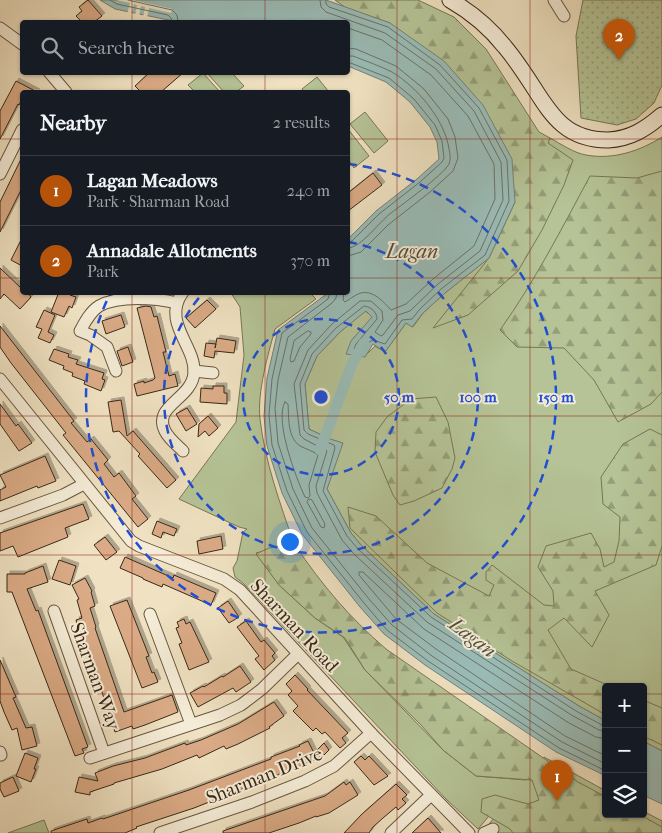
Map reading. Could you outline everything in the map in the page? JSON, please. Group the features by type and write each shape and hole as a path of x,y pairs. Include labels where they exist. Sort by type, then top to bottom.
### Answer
{"street":[{"path":"450,0 485,25 521,68 554,118 578,136 598,140 615,140 635,135 649,127 662,115"},
{"path":"554,0 564,16"},
{"path":"0,28 20,43"},
{"path":"52,75 64,90"},
{"path":"0,174 20,134"},
{"path":"181,295 177,303 177,323 194,365 194,371 192,382 188,389 168,407 163,418 165,430 182,451"},
{"path":"116,370 107,347 80,331 91,314 98,307 119,301 152,299 177,303"},
{"path":"194,371 213,373"},
{"name":"Sharman Road","path":"0,379 131,541 139,546 232,583 372,733 469,833"},
{"path":"0,518 84,484"},
{"name":"Sharman Way","path":"54,611 104,753"},
{"path":"150,614 191,724"},
{"path":"90,758 220,715 241,705 262,689 298,654"},
{"name":"Sharman Drive","path":"160,833 252,802 306,781 334,766 372,733"},
{"path":"391,833 431,795"}],"green space":[{"path":"335,0 418,0 454,17 486,49 539,132 550,138 548,143 573,160 564,185 542,230 518,271 468,315 433,328 489,258 515,202 390,23 346,8"},
{"path":"583,0 662,0 662,85 654,103 636,119 617,125 581,118 576,36"},
{"path":"200,75 205,75 218,90 193,90 188,85"},
{"path":"209,75 234,75 244,86 239,90 222,90"},
{"path":"317,77 327,90 303,90"},
{"path":"365,112 388,141 374,153 350,124"},
{"path":"350,132 369,156 354,168 350,162"},
{"path":"662,137 662,751 647,743 647,683 602,683 602,719 434,614 361,545 351,533 327,489 342,443 309,429 305,384 317,356 340,332 365,311 373,317 351,341 365,356 375,346 385,352 406,323 413,327 423,313 445,293 489,258 515,202 550,138 581,154 596,156 626,153"},
{"path":"662,171 662,392 651,404 618,422 594,380 564,348 517,347 500,330 536,273 590,176 637,178"},
{"path":"232,295 312,295 316,299 275,329 266,362 260,397 260,419 265,451 294,544 256,553 279,585 315,618 343,637 365,670 443,750 476,776 526,780 544,757 602,789 602,818 647,818 647,813 662,821 662,833 482,833 509,799 481,811 489,816 478,829 446,799 243,583 235,577 233,568 237,561 243,532 247,529 179,499 236,422 244,355 240,307"},
{"path":"436,397 448,422 455,458 452,469 442,488 414,501 400,505 393,495 375,452 376,432 387,417 411,399"},
{"path":"650,429 662,435 662,546 656,565 595,591 609,615 592,647 564,618 548,630 571,669 603,683 602,713 512,661 437,613 350,528 348,507 376,516 427,563 489,596 494,585 486,580 486,572 492,565 544,605 554,606 553,591 538,567 546,546 591,533 600,549 604,567 614,562 619,541 620,517 603,504 601,477 623,444"},
{"path":"295,545 315,574 337,600 386,649 578,782 602,795 602,818 646,818 662,827 662,833 513,833 510,829 481,812 482,799 495,795 528,804 539,800 532,780 476,776 443,750 421,725 365,670 345,638 315,618 279,585 256,554 269,548"},
{"path":"647,702 662,708 662,745 647,738"},
{"path":"44,820 49,833 8,833"}],"water":[{"name":"Lagan","path":"100,0 326,0 390,23 444,61 483,105 512,159 515,202 489,258 445,293 423,313 412,327 406,323 385,352 373,344 365,357 346,354 351,341 372,317 366,311 340,332 317,356 305,384 309,429 343,443 327,489 351,533 361,545 434,614 602,719 602,774 556,752 425,665 384,634 302,534 282,493 267,446 264,416 267,378 278,330 325,295 350,295 350,237 376,211 439,159 437,142 430,127 410,102 386,82 350,67 350,20 168,20 115,9"},
{"path":"647,743 662,751 662,804 647,797"}],"pier":[{"path":"116,0 133,0 172,9 171,13 149,8 147,18 143,17 145,7 141,6 139,17 135,16 137,5 134,4 131,15 127,14 130,3"}],"building":[{"path":"88,0 102,16 97,20 80,20 76,16 82,11 79,7"},
{"path":"147,75 181,75 163,90 139,90 135,86"},
{"path":"16,81 33,90 20,90 20,103 0,139 0,111"},
{"path":"20,161 20,192 0,232 0,202"},
{"path":"373,173 382,185 350,209 350,191"},
{"path":"20,242 20,265 11,260"},
{"path":"0,268 20,287 20,295 29,295 31,297 20,309 4,294 0,299"},
{"path":"58,295 76,297 72,308 69,306 64,317 51,312"},
{"path":"207,300 216,309 195,328 186,318"},
{"path":"151,307 154,317 157,316 166,352 163,352 169,376 175,374 178,386 137,396 134,384 144,381 144,383 155,378 137,308"},
{"path":"44,310 55,315 48,332 54,335 50,343 38,338 42,329 36,327"},
{"path":"121,315 125,327 106,334 102,321"},
{"path":"0,326 74,421 71,423 87,442 91,439 108,460 104,464 114,477 119,473 136,496 132,499 148,519 138,527 63,435 66,433 0,347"},
{"path":"217,338 236,341 234,353 215,351 214,358 204,356 206,343 216,344"},
{"path":"128,347 133,362 122,366 117,351"},
{"path":"54,349 69,354 68,357 78,360 76,364 104,373 102,379 105,380 101,391 84,384 85,381 72,376 73,373 63,369 64,366 49,360"},
{"path":"213,386 224,386 224,393 227,393 227,404 200,402 201,388 213,389"},
{"path":"121,400 127,436 133,431 176,480 167,488 138,456 140,454 119,431 113,432 108,402"},
{"path":"0,404 16,426 18,424 32,443 19,451 0,424"},
{"path":"187,408 197,424 186,431 176,414"},
{"path":"208,416 218,428 209,436 205,431 198,437 199,424"},
{"path":"45,456 56,481 38,488 37,486 0,501 0,490 6,487 0,475"},
{"path":"83,504 89,519 65,528 68,537 18,557 13,546 0,551 0,533"},
{"path":"157,521 177,529 174,536 163,532 161,538 152,534"},
{"path":"221,536 223,549 199,554 197,541"},
{"path":"105,537 117,552 106,560 94,545"},
{"path":"125,557 173,578 174,575 216,593 211,605 163,584 162,587 120,568"},
{"path":"59,560 76,566 70,585 52,579"},
{"path":"43,566 48,582 27,589 36,611 38,610 88,747 82,749 84,753 75,756 12,592 7,592 7,574 25,574"},
{"path":"85,578 92,591 95,606 90,608 95,628 124,712 172,695 178,712 133,729 132,726 115,732 100,686 98,687 82,644 76,620 82,618 77,600 79,599 72,585"},
{"path":"127,600 149,656 146,657 152,673 154,672 158,682 142,688 110,606"},
{"path":"228,601 239,617 229,623 218,608"},
{"path":"184,619 186,624 190,622 209,662 189,670 179,644 182,643 176,628 179,627 177,622"},
{"path":"246,621 261,642 264,640 275,653 272,656 275,660 264,670 255,659 259,656 237,627"},
{"path":"0,660 16,697 13,698 26,728 32,727 37,746 22,750 17,728 12,730 4,712 0,701"},
{"path":"240,666 251,682 236,692 233,688 198,707 190,693 223,677"},
{"path":"295,675 348,733 342,738 346,743 340,748 325,732 322,734 316,728 313,731 293,711 298,706 288,695 292,691 286,684"},
{"path":"274,702 284,716 270,728 238,744 226,749 224,746 199,758 197,755 162,769 114,783 90,792 90,795 75,792 79,777 98,781 95,773 113,766 145,758 185,743 186,745 201,740 238,724"},
{"path":"308,741 314,753 324,743 329,750 324,755 303,765 194,808 136,827 125,833 51,833 51,831 87,819 88,823 103,819 189,790 271,759 271,757"},
{"path":"25,753 38,758 31,782 16,776"},
{"path":"361,756 365,760 369,756 388,776 374,785 354,762"},
{"path":"13,777 19,791 4,797 0,789 0,783"},
{"path":"344,782 346,785 350,782 358,795 329,813 269,833 223,833 223,831 325,796"},
{"path":"396,784 407,795 402,799 406,803 398,810 396,807 373,827 369,833 344,833 362,814"},
{"path":"428,818 441,833 412,833"}],"waterway":[{"path":"320,450 352,364 364,343"}],"place":[{"name":"Annadale Allotments","path":"619,60"},
{"name":"Lagan Meadows","path":"557,801"}]}
